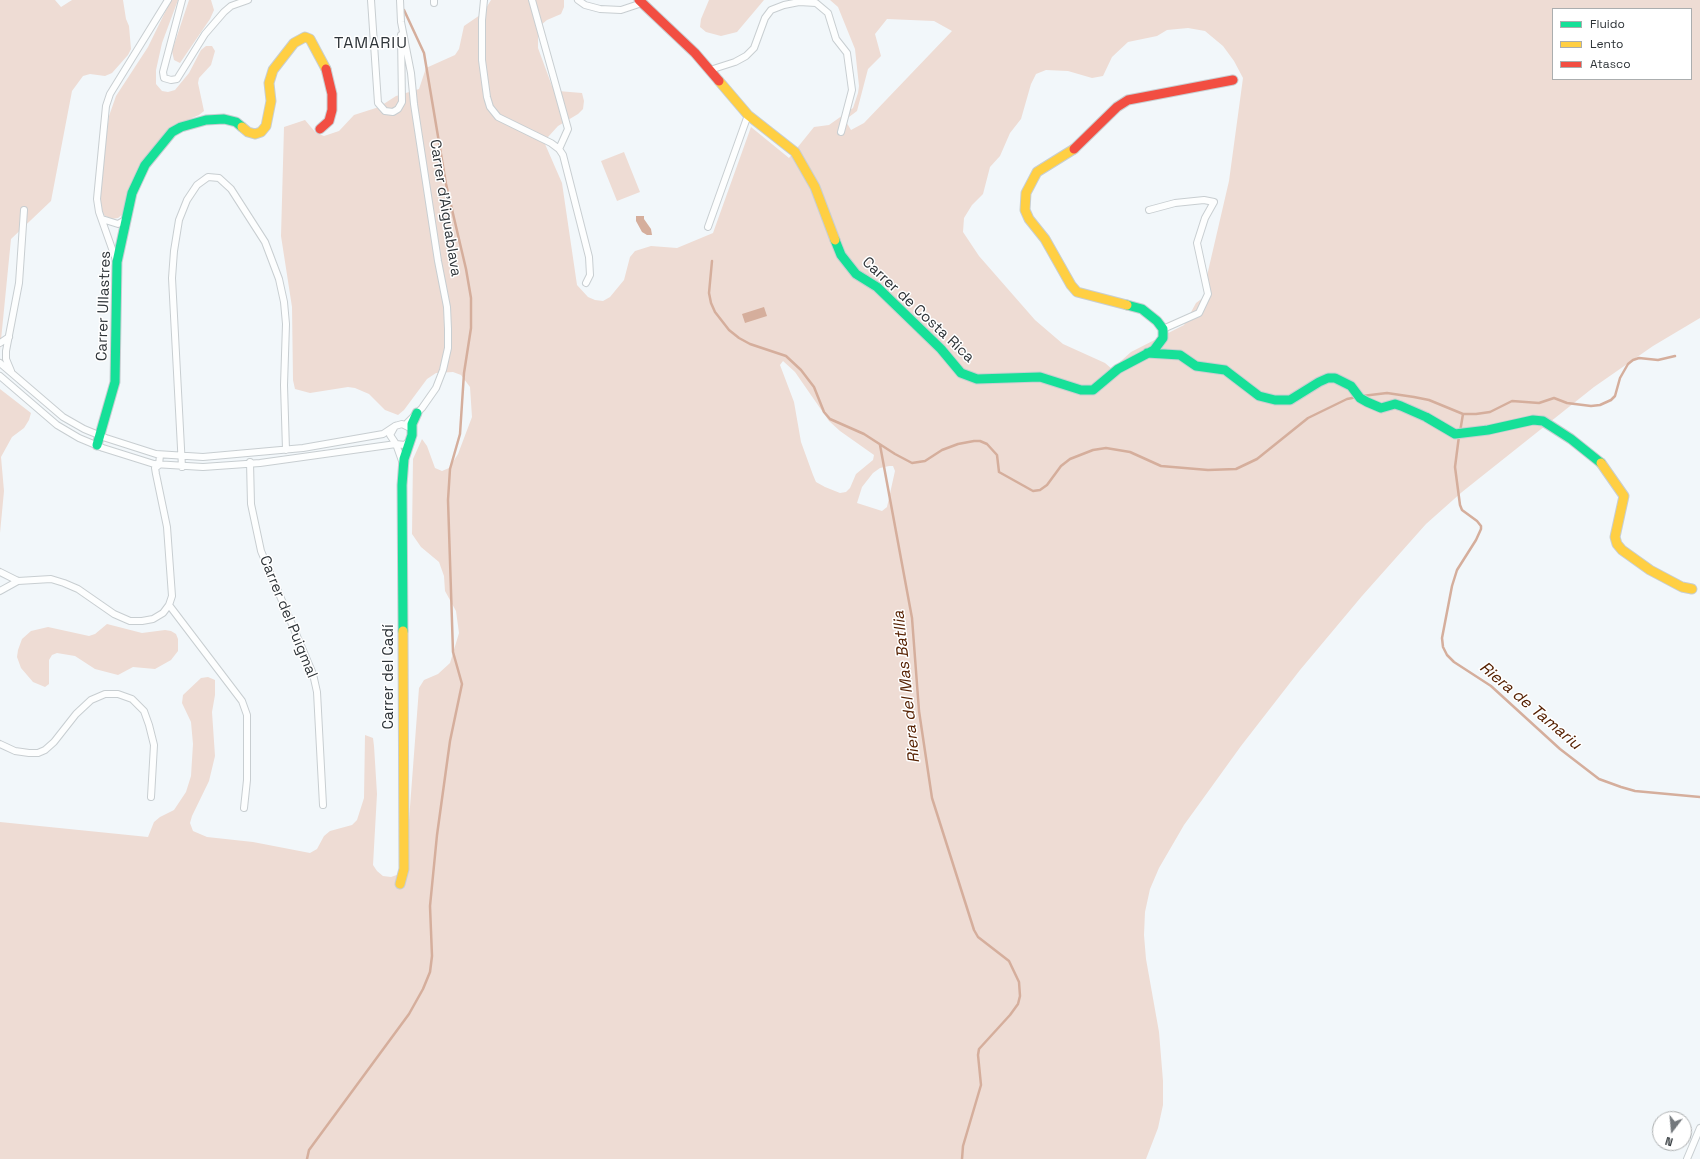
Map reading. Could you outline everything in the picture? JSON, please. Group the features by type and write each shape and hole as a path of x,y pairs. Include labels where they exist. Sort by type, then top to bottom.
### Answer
{"street":[{"path":"117,262 102,219 97,199 106,106 110,94 168,0"},
{"path":"182,0 163,72 164,78 171,80 177,79 205,34 224,12 239,2 248,0"},
{"path":"371,0 378,103 385,111 393,112 398,109 402,102 400,54 401,22"},
{"name":"Carrer d'Aiguablava","path":"400,0 401,22 411,73 414,104 438,261 447,307 448,328 448,348 443,370 436,388 417,413 412,424 408,428"},
{"path":"484,0 482,20 482,60 487,97 490,107 498,117 551,143 559,149 563,155 589,256 590,275 586,283"},
{"path":"532,0 568,129 559,149"},
{"path":"578,0 600,9 614,10 629,9 641,2 695,53 748,115 708,227"},
{"path":"710,70 746,56 754,48 765,18 771,10 784,5 799,2 816,3 828,12 836,39 847,54 852,90 841,132"},
{"name":"Carrer Ullastres","path":"97,445 101,436 116,382 117,262 125,220 138,178 159,146 172,132 181,127 206,120 224,119 236,122 248,132 255,134 261,132 266,126 269,118 271,101 269,83 273,70 294,43 305,37 310,39 314,44 325,67 332,94 332,110 329,121 320,130"},
{"path":"1148,210 1204,200 1214,202 1205,218 1197,243 1208,294 1199,313 1163,329 1157,321 1142,308 1078,292 1071,285 1045,239 1029,219 1025,210 1026,193 1030,182 1037,172 1076,148 1117,107 1128,100 1233,80"},
{"name":"Carrer de Costa Rica","path":"748,115 787,145 800,160 815,187 841,255 856,274 877,287 940,349 961,373 983,379 1040,377 1082,390 1093,390 1118,369 1154,350 1163,338 1163,329"},
{"path":"182,467 172,278 174,251 179,220 186,200 197,185 208,177 219,178 231,189 265,242 279,279 284,302 286,324 284,385 286,450"},
{"path":"12,372 6,359 19,283 24,210"},
{"path":"102,219 118,224 125,220"},
{"path":"0,343 9,338"},
{"path":"1148,353 1170,353 1180,355 1196,366 1225,370 1259,396 1275,400 1290,400 1319,382 1328,378 1335,378 1350,386 1360,398 1367,402 1381,408 1394,404 1401,406 1426,417 1455,434 1488,430 1532,420 1543,421 1571,439 1604,466 1624,496 1615,537 1617,544 1622,550 1650,570 1682,587 1692,589"},
{"path":"0,363 63,417 101,436 140,450 160,455 181,456 249,454 286,450 383,434 395,426 408,428 409,441 405,445 396,444 304,458 250,464 182,467 159,465 137,460 79,438 57,425 0,376"},
{"path":"395,426 390,435 396,444"},
{"name":"Carrer del Cadí","path":"403,470 409,441"},
{"name":"Carrer del Cadí","path":"396,444 402,456 403,470 404,869 400,884"},
{"name":"Carrer del Puigmal","path":"249,454 251,504 261,550 313,674 318,692 323,805"},
{"path":"0,591 18,581 51,579 64,582 78,589 114,614 130,621 153,619 163,613 169,605 172,596 172,589 167,526 155,468 159,465 160,455"},
{"path":"0,572 18,581"},
{"path":"169,605 242,701 247,715 247,780 244,808"},
{"path":"0,744 16,751 38,753 45,750 54,742 76,714 91,700 105,694 118,694 132,699 144,711 149,725 154,745 151,797"},
{"path":"1687,1159 1700,1128"}],"shaded area":[{"path":"0,0 55,0 61,7 72,0 123,0 126,19 129,26 131,49 128,55 112,73 105,76 90,74 83,76 72,91 51,201 11,239 0,350"},
{"path":"171,0 178,0 162,43 156,70 156,84 162,91 168,92 175,90 189,73 201,50 206,46 212,46 215,51 211,65 199,78 198,83 204,111 199,115 176,125 157,143 141,164 124,213 118,218 112,219 105,216 100,210 99,190 109,116 116,96 148,47"},
{"path":"189,0 211,0 214,10 210,19 180,63 174,60 172,51"},
{"path":"491,0 564,0 564,7 561,14 547,20 541,25 538,33 538,48 552,86 558,91 582,93 584,101 583,109 578,114 558,126 548,137 545,144 562,183 577,285 588,297 603,301 610,297 624,280 630,257 635,251 651,246 677,248 713,233 751,127 789,158 814,127 829,125 853,108 859,86 855,49 838,7 830,0 1700,0 1700,318 1653,346 1594,387 1462,492 1426,524 1362,596 1300,670 1241,746 1184,825 1159,868 1150,889 1145,912 1144,935 1146,959 1159,1032 1163,1081 1163,1105 1158,1128 1146,1159 0,1159 0,822 148,837 154,822 160,817 174,810 186,792 191,776 193,744 191,722 182,703 183,695 201,678 208,677 215,680 215,695 212,712 215,756 209,781 192,816 190,823 193,831 207,837 253,842 310,853 317,849 324,836 330,831 352,825 357,820 364,798 365,735 373,738 377,794 373,865 383,876 391,877 408,871 409,820 419,688 424,680 438,674 450,663 459,633 456,611 445,591 444,576 439,562 421,547 412,534 413,459 422,439 427,446 435,468 442,471 449,468 458,454 472,417 470,387 461,375 453,372 436,373 427,379 404,410 398,415 385,410 369,394 355,388 348,387 310,393 295,389 293,380 292,307 281,236 284,127 305,120 316,133 324,136 339,131 354,115 379,107 396,96 419,89 426,68 455,55 459,49 464,26 483,13","holes":["887,19 934,21 952,31 864,123 851,130 845,120 857,111 868,69 881,56 875,34","1188,28 1205,31 1223,46 1234,61 1243,78 1229,181 1206,280 1208,294 1196,303 1184,325 1131,352 1112,369 1105,363 1063,344 1035,320 979,256 963,232 964,218 972,205 983,194 990,167 1000,156 1010,133 1021,119 1031,84 1036,74 1046,70 1068,71 1092,78 1103,76 1112,57 1128,42 1157,36 1167,30","783,361 795,372 829,421 840,431 874,455 873,460 856,474 850,488 846,492 840,493 816,482 801,442 794,402 780,365","893,466 895,471 887,507 882,511 857,503 862,487 873,473 880,468"]},
{"path":"709,0 764,0 737,32 721,36 706,32 700,27 701,19"},
{"path":"624,152 640,192 617,201 601,161"},
{"path":"636,216 644,216 644,219 651,229 652,235 647,235 642,232 636,221"},
{"path":"764,307 767,316 745,323 742,314"},
{"path":"0,389 31,413 24,428 12,437 1,457 4,491 0,533"},
{"path":"107,624 142,633 165,630 171,631 176,634 178,639 178,651 171,660 155,669 133,667 118,675 95,669 75,656 57,653 52,655 49,660 49,684 45,687 33,682 21,668 17,657 18,650 22,639 31,631 48,627 89,636 95,634"}],"waterway":[{"path":"307,1159 309,1150 409,1014 423,989 430,972 432,956 430,906 437,835 450,741 462,684 453,652 448,500 450,469 460,434 464,373 471,328 471,298 466,269 446,184 424,53 404,10"},
{"name":"Riera de Tamariu","path":"712,261 709,293 715,312 729,330 739,338 750,344 786,356 801,370 814,387 824,412 830,419 864,434 912,463 925,461 942,450 958,444 980,441 987,444 997,455 999,472 1033,491 1040,490 1047,485 1061,466 1070,459 1093,450 1106,448 1130,452 1161,466 1208,470 1236,469 1257,459 1308,418 1347,399 1357,397"},
{"path":"1362,396 1387,393 1414,397 1429,400 1463,414 1490,412 1512,401 1539,403 1554,398 1567,403 1591,406 1600,405 1611,400 1615,396 1620,378 1628,364 1633,360 1639,358 1658,360 1675,356"},
{"name":"Riera de Tamariu","path":"1460,432 1463,414"},
{"name":"Riera de Tamariu","path":"1459,436 1455,467 1460,505 1462,510 1477,521 1481,526 1481,529 1476,540 1457,570 1452,586 1442,638 1443,647 1447,655 1454,662 1491,686 1560,749 1599,779 1635,791 1700,797"},
{"name":"Riera del Mas Batllia","path":"880,445 912,618 919,711 932,798 974,930 978,937 1009,961 1019,982 1020,996 1018,1004 979,1049 978,1055 981,1085 963,1146 962,1159"}],"traffic: fast":[{"path":"97,445 115,382 117,262 132,193 145,165 172,132 181,127 206,120 224,119 236,122 242,127"},
{"path":"835,240 841,255 856,274 877,287 941,349 961,373 977,379 1040,377 1081,390 1093,390 1118,369 1154,350 1163,338 1163,329 1157,321 1142,309 1127,305"},
{"path":"1147,353 1180,355 1196,366 1225,370 1259,396 1275,400 1290,400 1319,382 1328,378 1335,378 1351,386 1360,398 1367,402 1381,408 1395,404 1401,406 1426,417 1455,434 1488,430 1533,420 1543,421 1571,439 1601,463"},
{"path":"403,631 402,485 404,459 412,435 412,424 417,413"}],"traffic: slow":[{"path":"242,127 248,132 255,134 261,132 266,126 271,101 269,83 273,70 294,43 305,37 310,39 326,69"},
{"path":"719,81 748,115 795,152 815,187 835,240"},
{"path":"1074,149 1037,172 1026,193 1025,210 1029,219 1045,239 1071,285 1077,292 1127,305"},
{"path":"1601,463 1624,496 1615,537 1617,544 1622,550 1650,570 1682,587 1692,589"},
{"path":"400,884 404,869 403,631"}],"traffic: jam":[{"path":"639,0 695,53 719,81"},
{"path":"320,129 329,121 332,110 332,94 326,69"},
{"path":"1074,149 1117,107 1128,100 1233,80"}],"district":[{"name":"TAMARIU","path":"371,44"}]}
